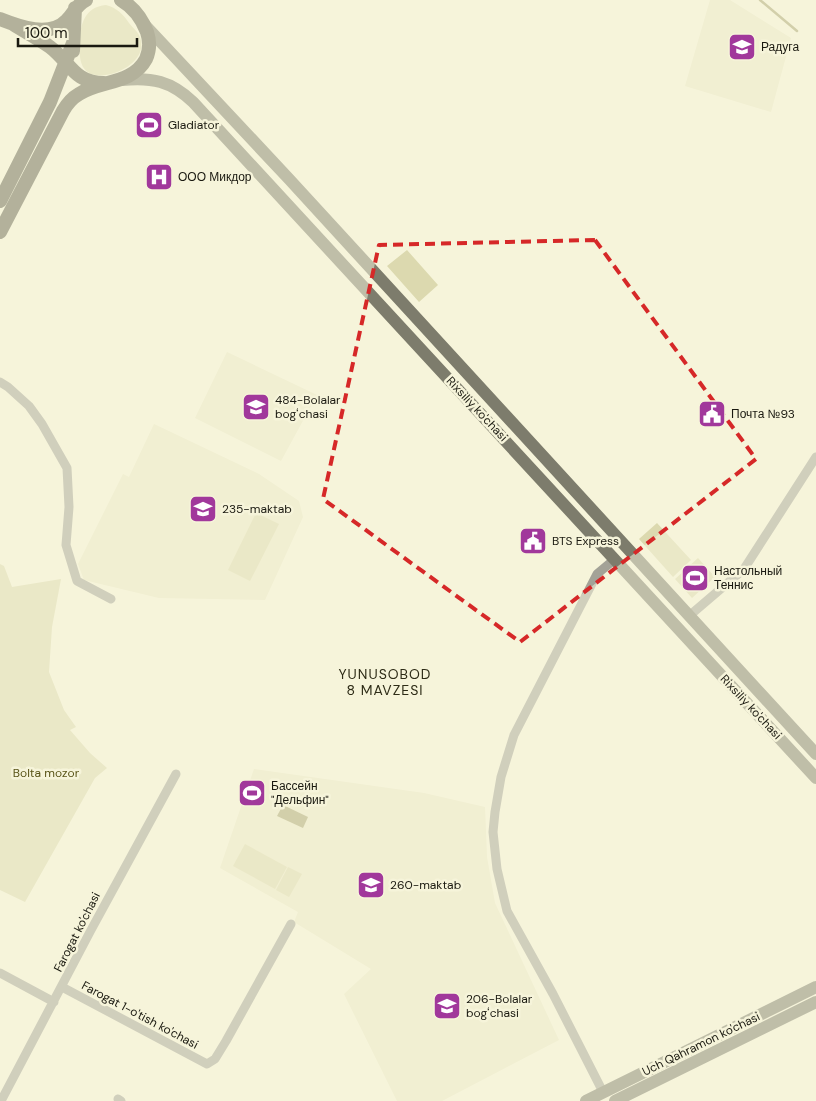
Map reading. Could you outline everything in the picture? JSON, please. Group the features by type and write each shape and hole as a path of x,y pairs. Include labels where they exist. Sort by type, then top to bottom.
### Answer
{"main road":[{"path":"121,0 133,9 142,22"},
{"path":"0,232 68,104 82,92 117,81 134,72 147,57 149,40 133,0"},
{"path":"6,22 35,30 53,28 64,23 79,3"},
{"path":"0,201 50,102 66,64 73,43 79,3"},
{"path":"6,22 52,49 76,74 93,82 106,83 117,81"},
{"name":"Rixsiliy ko'chasi","path":"142,22 816,754"},
{"path":"73,43 74,56 78,68 84,77 93,82"},
{"name":"Rixsiliy ko'chasi","path":"117,81 154,80 176,88 193,102 816,778"},
{"path":"241,153 245,145 254,142"},
{"path":"575,516 587,505"},
{"name":"Uch Qahramon ko'chasi","path":"586,1101 816,987"},
{"name":"Uch Qahramon ko'chasi","path":"615,1101 816,1002"},
{"path":"699,1044 705,1057"}],"street":[{"path":"0,382 29,406 42,424 67,468 69,506 66,545 77,581 111,599"},
{"path":"689,616 744,569 816,457"},
{"path":"603,1092 507,911 497,869 493,832 494,812 514,735 597,574 614,559"},
{"name":"Farogat ko'chasi","path":"2,1101 91,930 176,774"},
{"name":"Farogat 1-o'tish ko'chasi","path":"62,987 207,1064 215,1059 226,1041 291,924"},
{"path":"0,973 54,1002"}],"highlighted area":[{"path":"595,240 756,459 520,642 323,499 379,245"}],"shaded area":[{"name":"Радуга","path":"710,0 730,0 791,38 771,112 685,86"},
{"name":"484-Bolalar bogʻchasi","path":"227,352 317,395 281,461 195,418"},
{"name":"235-maktab","path":"154,424 259,474 299,501 303,517 265,600 159,598 84,580 78,564 123,474 129,477"},
{"path":"254,769 424,793 485,807 487,857 495,903 559,1040 442,1101 397,1101 344,994 371,969 294,922 298,912 220,868"},
{"path":"283,805 308,817 303,828 277,816"}],"green space":[{"path":"106,5 117,10 139,35 140,52 129,66 112,74 90,74 81,63 81,29 85,17 93,9"},
{"path":"407,250 438,285 419,302 387,266"},
{"path":"256,513 279,524 250,581 228,570"},
{"path":"657,523 691,560 673,577 639,539"},
{"name":"Настольный Теннис","path":"698,558 715,577 692,598 675,579"},
{"name":"Bolta mozor","path":"0,564 4,566 12,587 61,579 52,627 49,672 64,710 76,727 70,730 90,753 107,768 95,778 25,902 0,890"},
{"path":"245,844 287,867 275,889 233,866"},
{"path":"288,867 302,874 289,897 276,890"}],"waterway":[{"path":"760,0 797,31"}],"place":[{"name":"Радуга","path":"742,47"},
{"name":"Gladiator","path":"149,125"},
{"name":"ООО Микдор","path":"159,177"},
{"name":"484-Bolalar bogʻchasi","path":"256,407"},
{"name":"Почта №93","path":"712,414"},
{"name":"235-maktab","path":"203,509"},
{"name":"BTS Express","path":"533,541"},
{"name":"Настольный Теннис","path":"695,578"},
{"name":"Бассейн \"Дельфин\"","path":"252,793"},
{"name":"260-maktab","path":"371,885"},
{"name":"206-Bolalar bogʻchasi","path":"447,1006"}],"district":[{"name":"YUNUSOBOD 8 MAVZESI","path":"385,682"}]}
